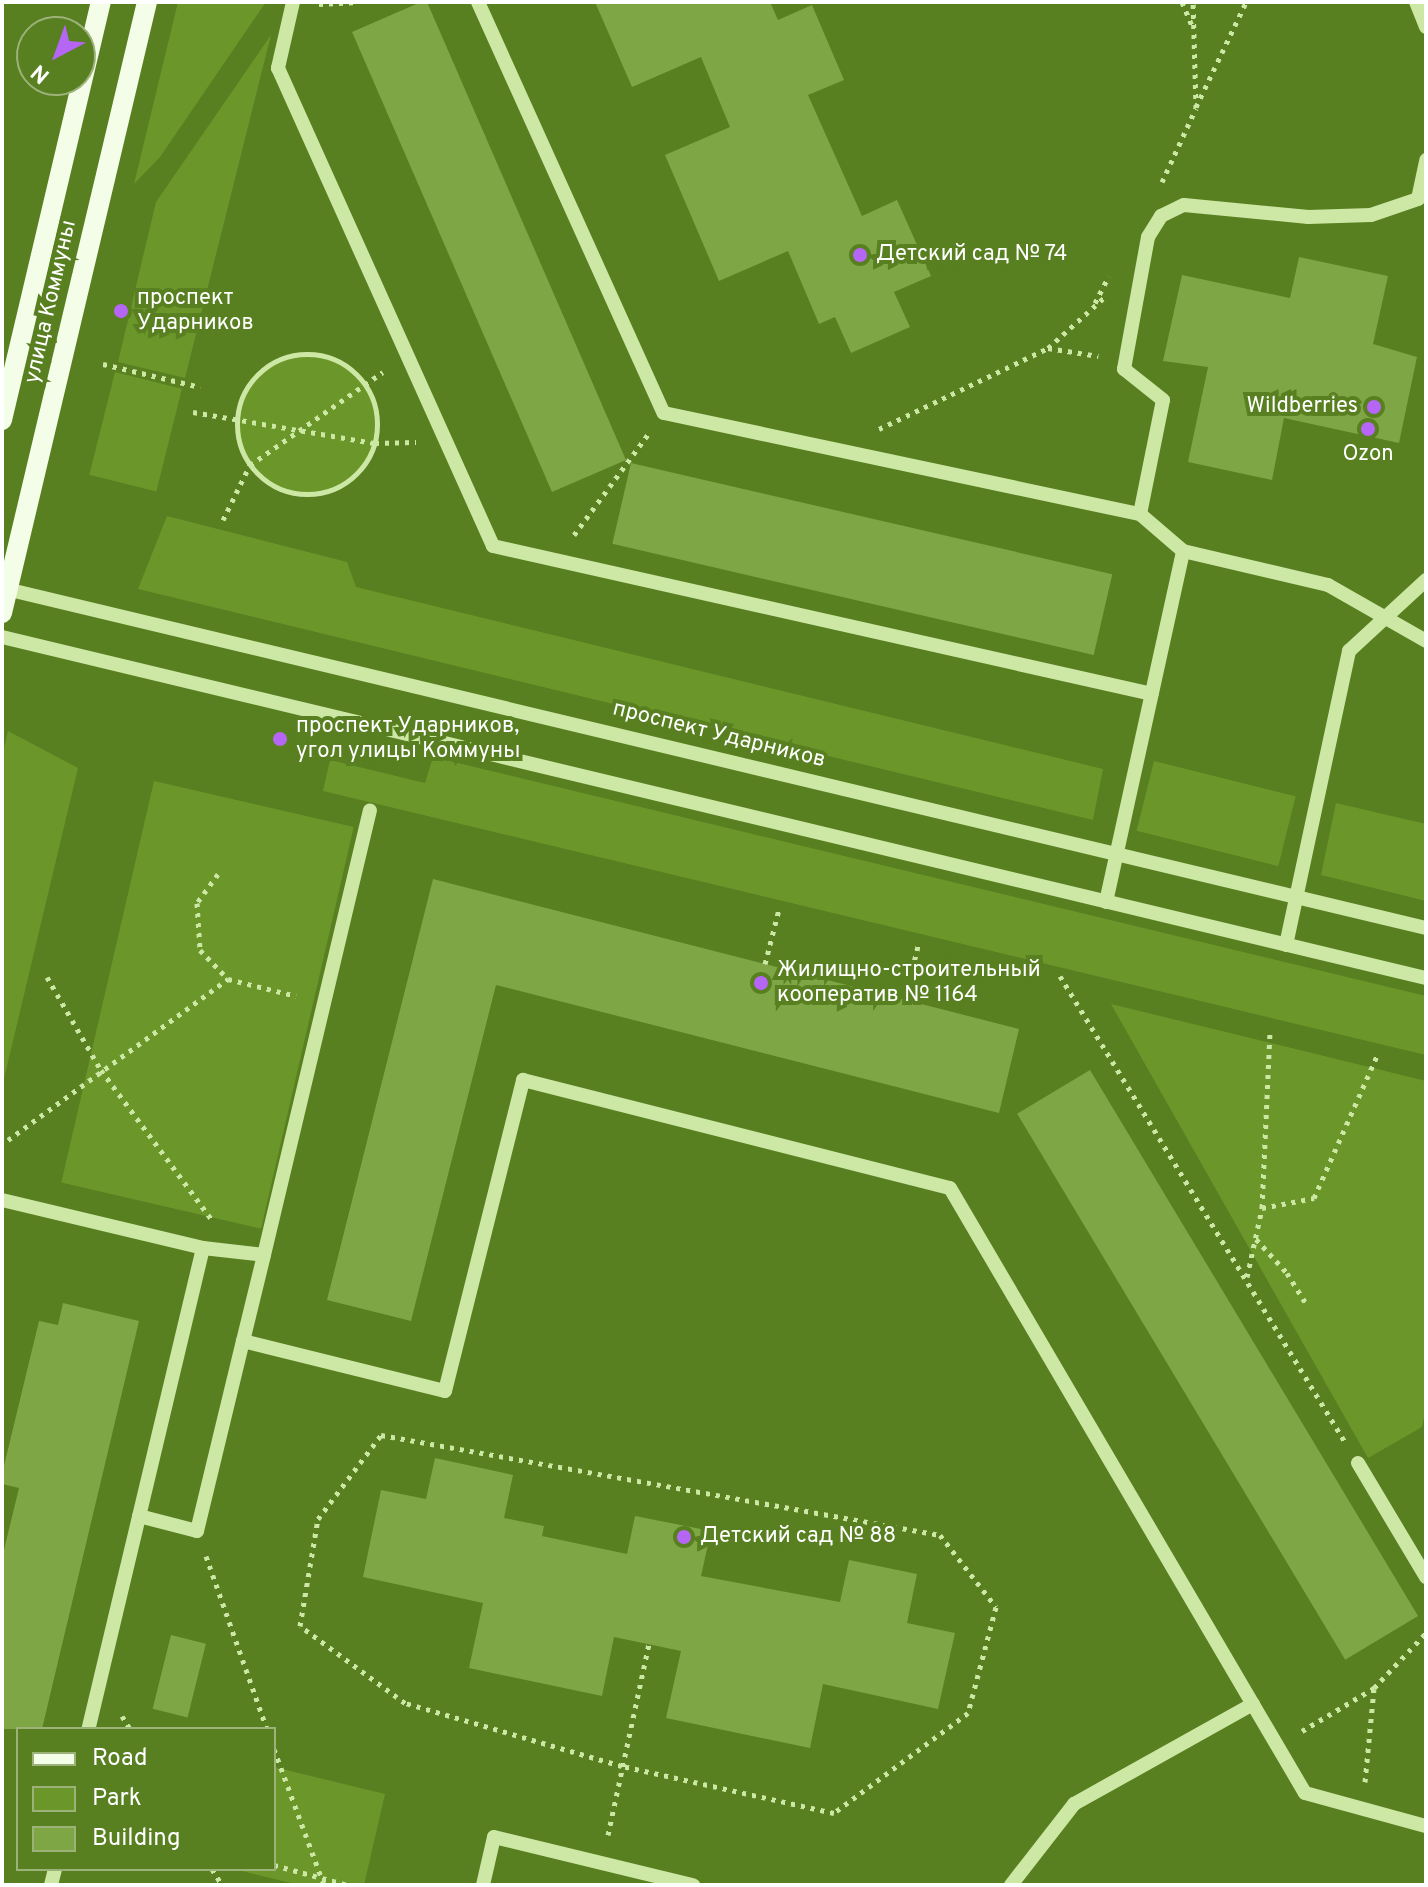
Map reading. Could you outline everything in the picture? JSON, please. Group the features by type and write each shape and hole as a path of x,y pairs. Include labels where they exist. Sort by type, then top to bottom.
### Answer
{"main road":[{"name":"улица Коммуны","path":"2,420 101,2"},
{"name":"улица Коммуны","path":"2,613 5,587 147,2"}],"street":[{"path":"293,2 278,68 493,546 1152,694"},
{"path":"478,2 664,413 1140,514 1183,551 1328,585 1426,641"},
{"path":"1416,2 1426,27"},
{"path":"1140,514 1163,400 1124,369 1148,237 1161,216 1184,205 1308,217 1371,215 1422,200 1426,160"},
{"path":"1106,902 1183,551"},
{"path":"1286,945 1349,651 1426,580"},
{"name":"проспект Ударников","path":"5,587 1426,928"},
{"path":"2,637 1426,978"},
{"path":"139,1516 197,1531 370,810"},
{"path":"243,1341 445,1391 523,1080 950,1188 1305,1793 1426,1826"},
{"path":"2,1200 203,1248 264,1255"},
{"path":"88,1727 203,1248"},
{"path":"1358,1463 1426,1577"},
{"path":"1011,1885 1074,1804 1253,1704"},
{"path":"483,1885 494,1837 693,1885"}],"path":[{"path":"1182,2 1194,31"},
{"path":"1193,2 1196,108"},
{"path":"1161,216 1157,193 1246,2"},
{"path":"837,450 1048,348 1142,269"},
{"path":"1048,348 1091,353 1124,369"},
{"path":"326,357 353,371 364,383 376,412 375,443 360,470 319,493 288,492 250,465 237,421 254,378 279,359 326,357"},
{"path":"223,520 250,465 364,383 408,357"},
{"path":"103,364 200,387"},
{"path":"193,412 375,443 445,441"},
{"path":"555,561 664,413"},
{"path":"218,874 197,903 200,950 228,979 325,1003"},
{"path":"765,964 779,909"},
{"path":"905,999 919,942"},
{"path":"1060,976 1358,1463"},
{"path":"47,977 101,1070 234,1250"},
{"path":"8,1140 228,979"},
{"path":"1247,1278 1262,1208 1270,1030"},
{"path":"1262,1208 1314,1198 1377,1056"},
{"path":"1256,1239 1308,1306"},
{"path":"381,1435 940,1535 996,1607 968,1713 834,1813 622,1766 405,1703 300,1626 318,1519 381,1435"},
{"path":"197,1531 266,1727"},
{"path":"1278,1747 1374,1688 1426,1633"},
{"path":"602,1864 649,1644"},
{"path":"1363,1809 1374,1688"},
{"path":"276,1755 324,1885"},
{"path":"276,1866 348,1885"}],"green space":[{"path":"178,2 266,2 160,157 134,184"},
{"path":"271,35 185,378 118,362 156,202"},
{"path":"307,354 334,359 356,375 372,397 377,424 372,451 356,473 334,489 307,494 280,489 258,473 242,451 237,424 242,397 258,375 280,359"},
{"path":"115,372 182,389 156,492 89,475"},
{"path":"167,516 347,562 356,587 1103,769 1093,820 138,589"},
{"path":"8,731 78,768 2,1087 2,757"},
{"path":"433,757 1426,996 1426,1055 323,791 330,760 425,783"},
{"path":"1154,761 1296,796 1278,866 1137,831"},
{"path":"154,781 354,827 261,1229 61,1182"},
{"path":"1336,803 1426,824 1426,901 1321,875"},
{"path":"1111,1004 1426,1081 1426,1407 1422,1427 1368,1458"},
{"path":"276,1767 385,1794 364,1885 299,1885 242,1871 276,1871"}],"building":[{"path":"427,2 626,460 552,492 352,32"},
{"path":"595,2 770,2 778,20 812,5 844,80 808,95 862,216 897,200 931,276 894,292 910,327 851,353 835,317 819,324 788,251 719,281 665,155 730,127 701,57 632,87"},
{"path":"1299,257 1388,276 1373,344 1417,357 1399,443 1284,418 1272,480 1188,462 1208,367 1163,361 1182,275 1290,298"},
{"path":"631,463 1112,574 1094,655 612,544"},
{"path":"433,879 1019,1029 999,1113 496,985 411,1321 327,1300"},
{"path":"1090,1070 1418,1616 1345,1660 1017,1114"},
{"path":"63,1303 139,1321 42,1727 2,1729 2,1558 19,1488 2,1484 2,1474 39,1321 58,1325"},
{"path":"435,1458 513,1475 504,1518 544,1526 542,1536 627,1554 635,1516 711,1531 701,1576 840,1602 849,1560 917,1574 907,1623 955,1633 938,1709 823,1684 810,1748 666,1718 681,1651 614,1637 602,1696 469,1668 483,1603 363,1577 381,1490 426,1499"},
{"path":"171,1635 206,1644 188,1717 153,1709"}],"place":[{"name":"Детский сад № 74","path":"860,255"},
{"name":"проспект Ударников","path":"121,311"},
{"name":"Wildberries","path":"1374,407"},
{"name":"Ozon","path":"1368,429"},
{"name":"проспект Ударников, угол улицы Коммуны","path":"280,739"},
{"name":"Жилищно-строительный кооператив № 1164","path":"761,983"},
{"name":"Детский сад № 88","path":"684,1537"}]}
